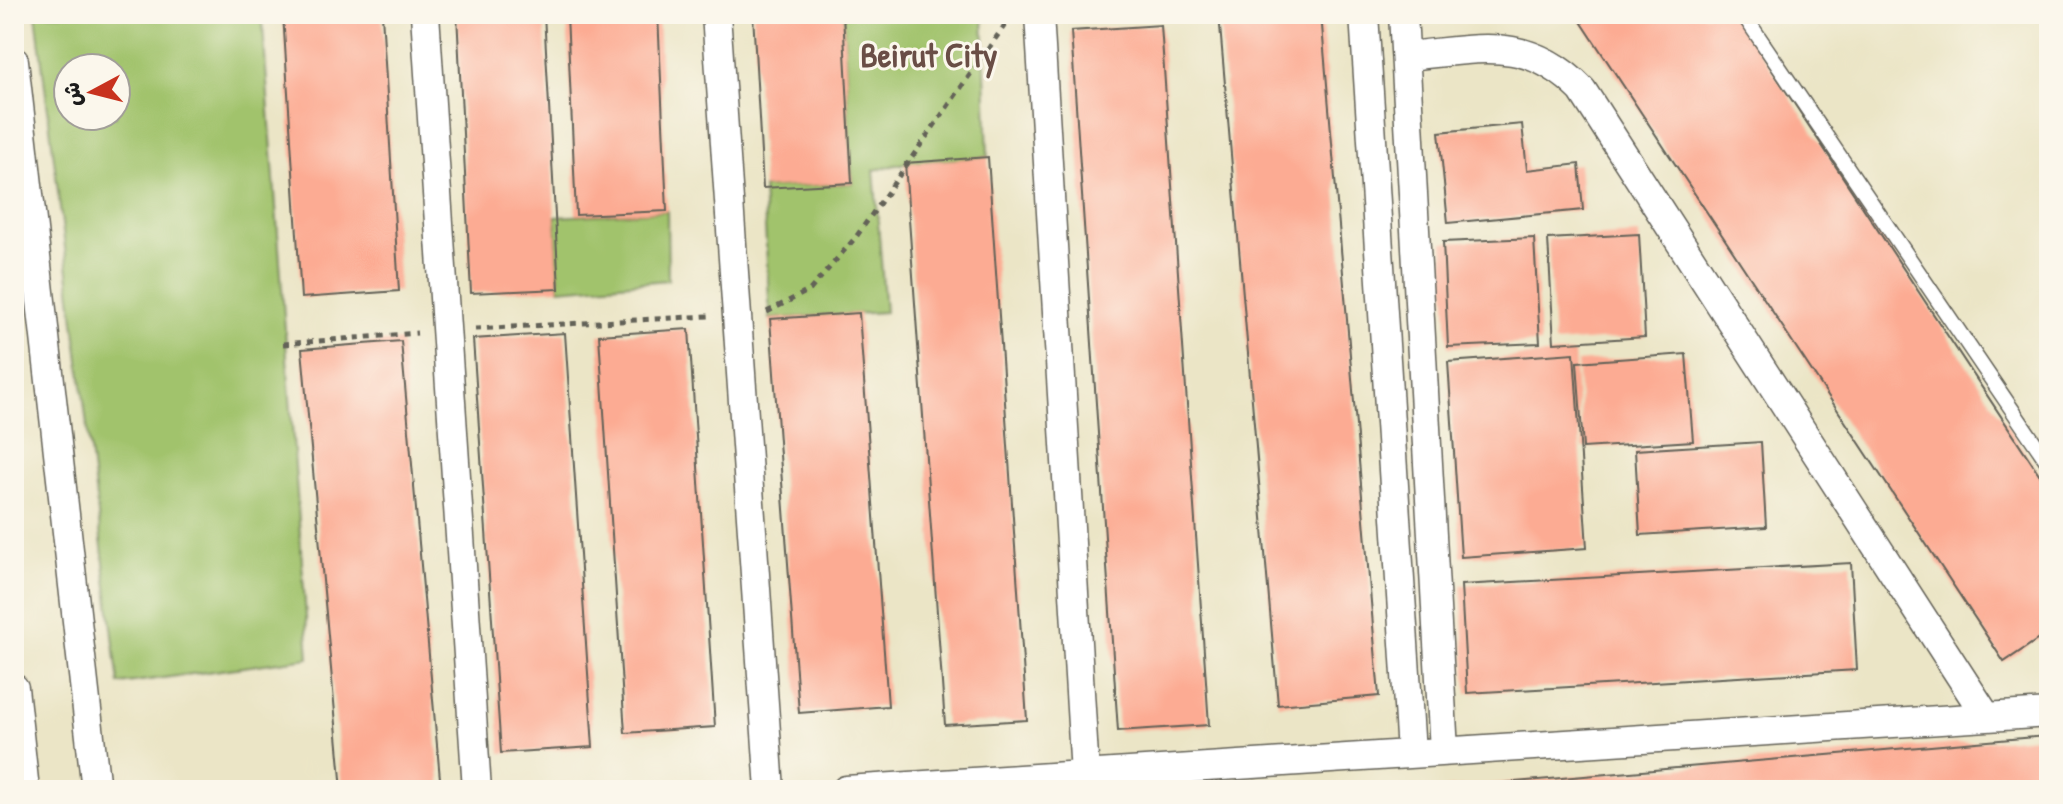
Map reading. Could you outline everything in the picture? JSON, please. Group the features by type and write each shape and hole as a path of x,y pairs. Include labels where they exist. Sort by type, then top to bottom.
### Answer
{"street":[{"path":"425,14 477,790"},
{"path":"716,14 770,790"},
{"path":"1039,14 1085,775"},
{"path":"1364,14 1411,753"},
{"path":"1403,14 1444,751"},
{"path":"1406,56 1505,48 1548,61 1566,73 1582,90 1986,716"},
{"path":"14,61 96,790"},
{"path":"1384,319 1420,316"},
{"path":"14,688 25,790"},
{"path":"846,790 2049,713"}],"lane":[{"path":"1743,14 2049,464"}],"path":[{"path":"283,344 447,331 765,313 810,290 856,237 1012,14"}],"green space":[{"path":"36,14 262,14 309,658 119,684"},
{"path":"983,14 988,157 905,163 874,170 885,312 770,319 763,188 852,183 843,16"},
{"path":"667,211 668,280 559,289 555,217"}],"building":[{"path":"283,14 382,14 399,291 301,298"},
{"path":"457,14 544,14 559,289 471,293"},
{"path":"567,14 658,14 667,211 576,215"},
{"path":"753,14 843,14 852,183 763,188"},
{"path":"1219,14 1321,14 1379,696 1278,705"},
{"path":"1576,14 1735,14 2049,489 2049,632 2004,662"},
{"path":"1161,25 1209,725 1118,731 1071,31"},
{"path":"1522,124 1527,170 1579,164 1583,210 1448,223 1439,132"},
{"path":"988,157 1027,720 945,725 905,163"},
{"path":"1639,234 1645,337 1554,343 1548,239"},
{"path":"1534,238 1540,343 1448,347 1443,242"},
{"path":"859,313 888,706 799,713 770,319"},
{"path":"689,329 715,727 625,733 599,335"},
{"path":"565,333 593,747 501,753 473,339"},
{"path":"401,341 441,790 342,790 302,349"},
{"path":"1574,353 1587,548 1461,557 1448,362"},
{"path":"1686,354 1693,441 1583,448 1577,362"},
{"path":"1761,442 1766,527 1640,535 1635,450"},
{"path":"1851,563 1857,670 1467,693 1461,585"},
{"path":"2047,736 2049,790 1445,790 1445,788"}],"district":[{"name":"Beirut City","path":"929,55"}]}
